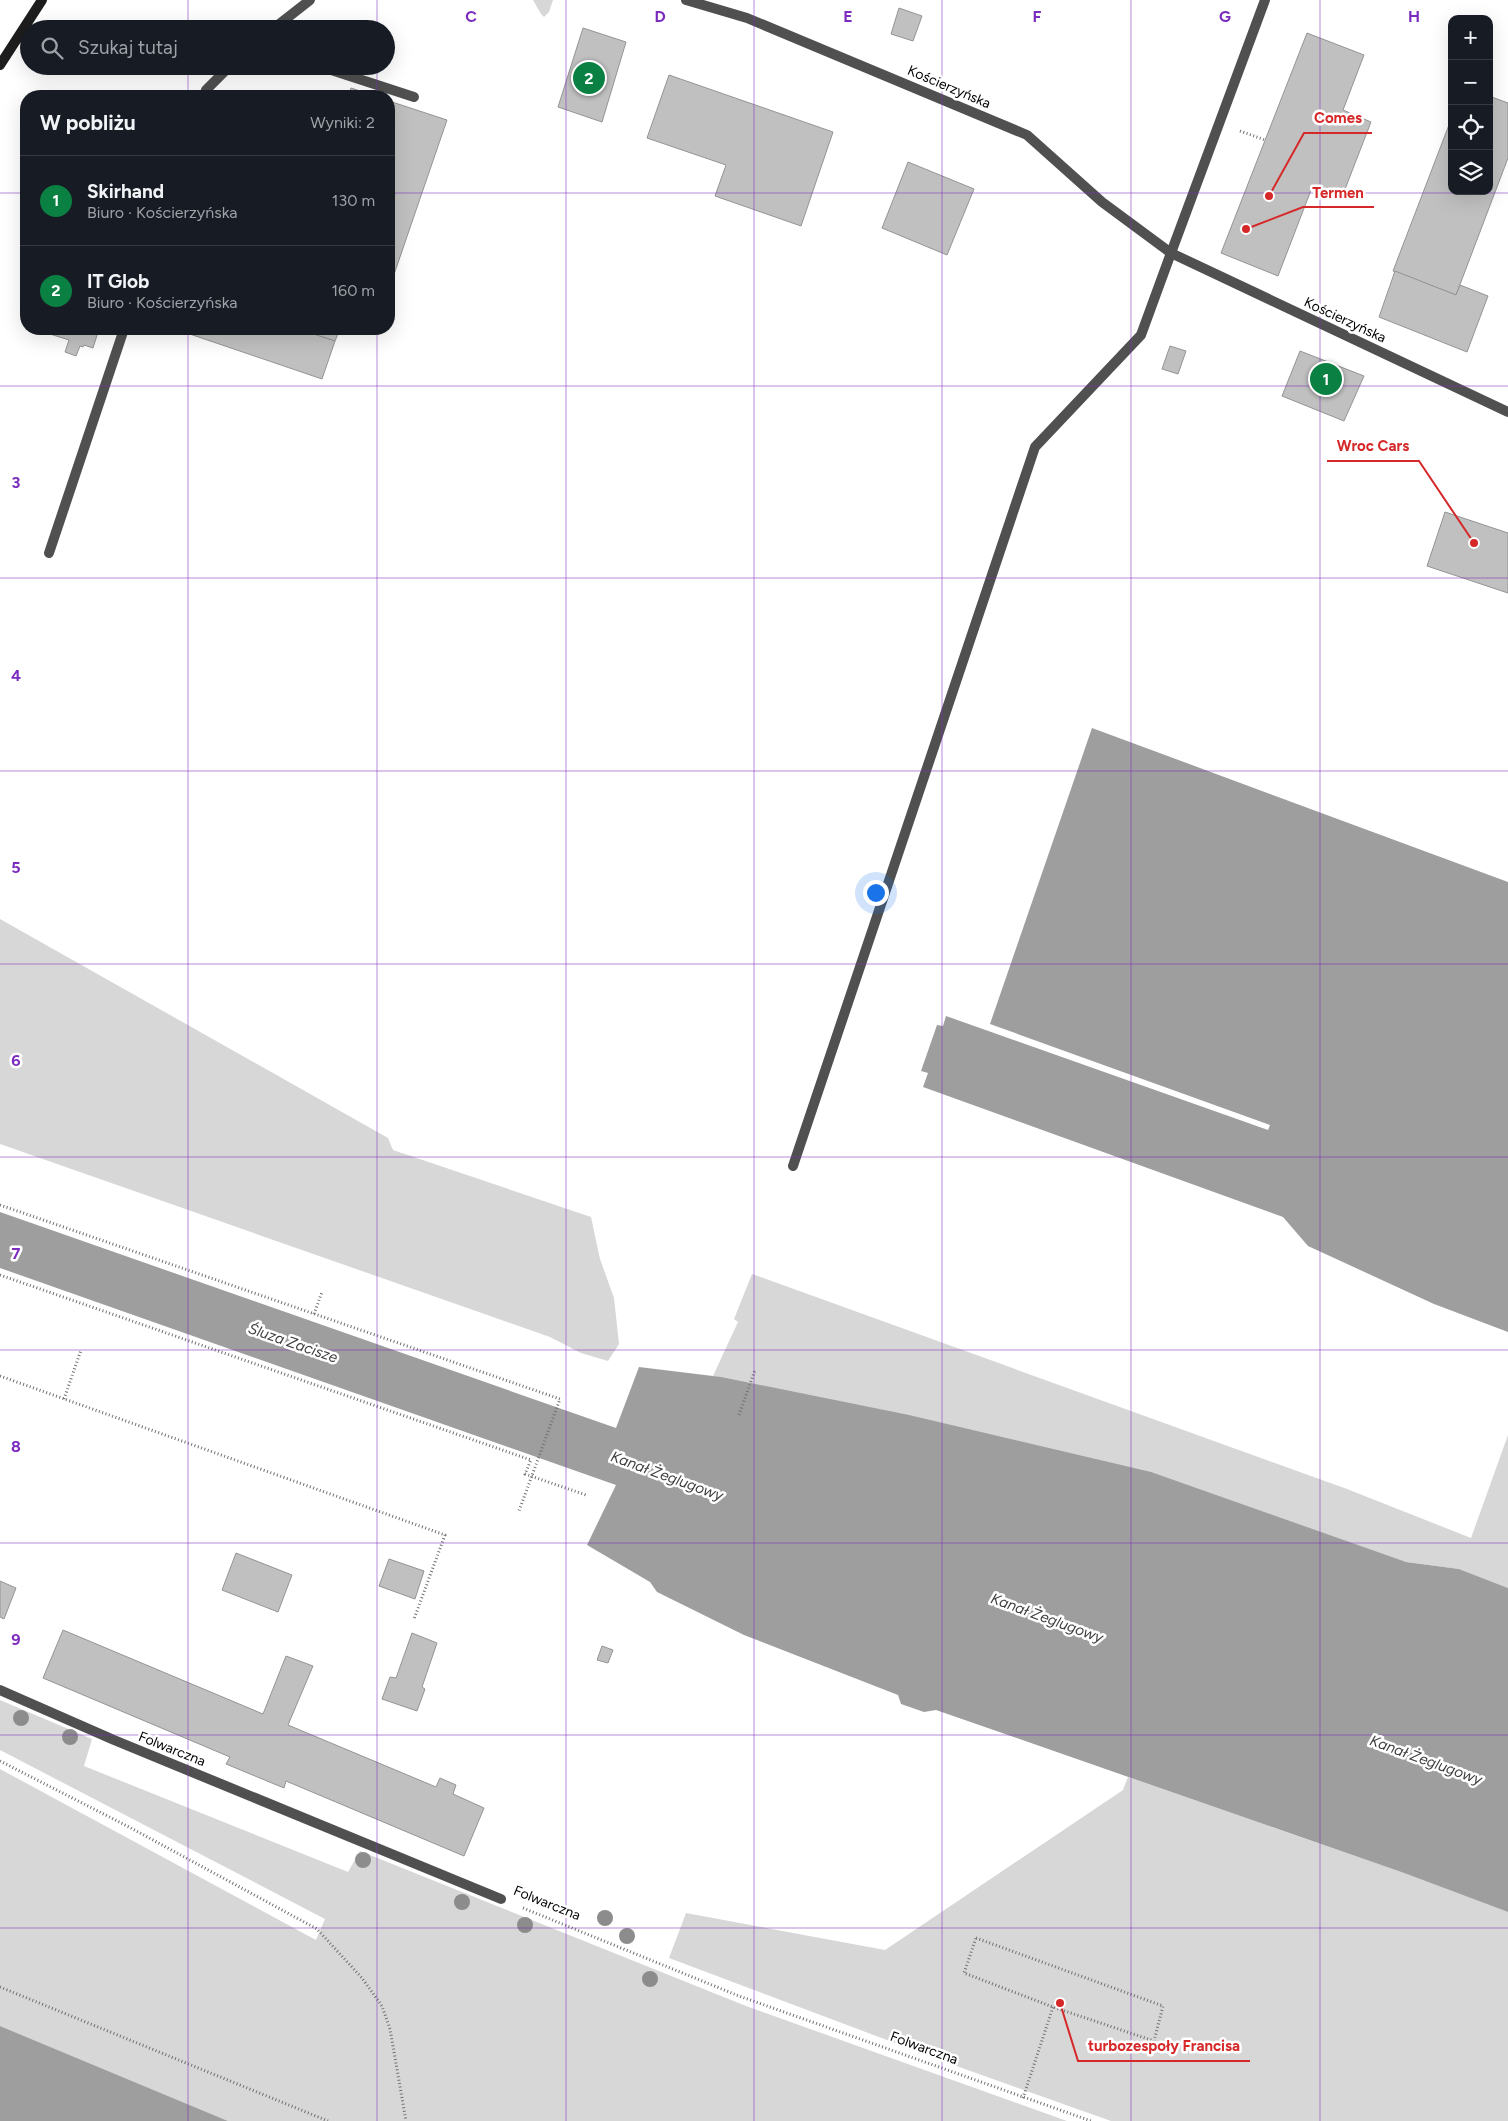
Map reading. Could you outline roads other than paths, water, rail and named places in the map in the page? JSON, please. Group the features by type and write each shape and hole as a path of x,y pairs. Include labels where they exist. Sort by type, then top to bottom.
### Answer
{"main road":[{"path":"29,20 42,0"},
{"path":"0,65 20,34"}],"street":[{"path":"285,20 310,0"},
{"name":"Kościerzyńska","path":"686,0 747,18 1027,135 1102,202 1171,253 1508,412"},
{"path":"793,1166 1035,447 1141,335 1265,0"},
{"path":"206,90 221,75"},
{"path":"347,75 393,90"},
{"path":"395,91 414,97"},
{"path":"49,553 122,335"},
{"name":"Folwarczna","path":"0,1690 114,1740 501,1899"}],"water":[{"path":"1092,728 1508,882 1508,1332 1434,1304 1308,1246 1283,1217 923,1087 928,1073 921,1071 937,1025 943,1026 946,1016 1268,1130 1270,1125 990,1024"},
{"path":"0,1212 616,1428 639,1367 721,1377 909,1415 1151,1472 1406,1562 1459,1569 1508,1588 1508,1912 1404,1873 936,1710 924,1712 901,1704 898,1695 744,1635 657,1592 650,1582 587,1545 616,1485 0,1268"},
{"path":"0,2026 228,2121 0,2121"}],"place":[{"name":"IT Glob","path":"589,78"},
{"name":"Comes","path":"1269,196"},
{"name":"Termen","path":"1246,229"},
{"name":"Skirhand","path":"1326,379"},
{"name":"Wroc Cars","path":"1474,543"},
{"name":"turbozespoły Francisa","path":"1060,2003"}],"water label":[{"name":"Śluza Zacisze","path":"293,1343"},
{"name":"Kanał Żeglugowy","path":"667,1476"},
{"name":"Kanał Żeglugowy","path":"1047,1618"},
{"name":"Kanał Żeglugowy","path":"1426,1760"}]}
